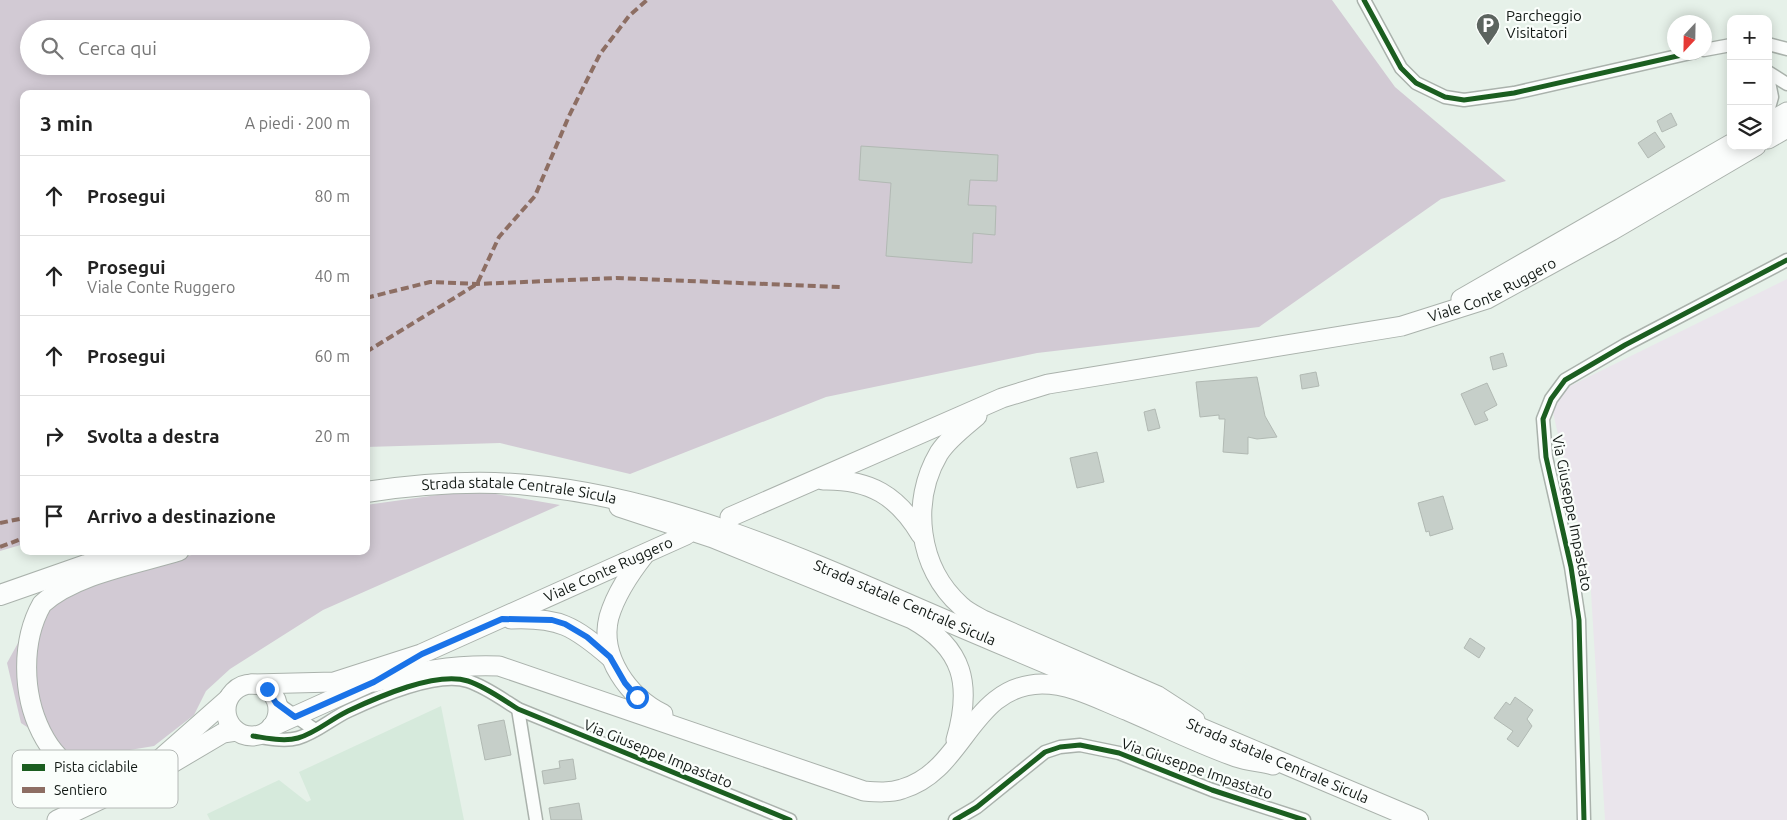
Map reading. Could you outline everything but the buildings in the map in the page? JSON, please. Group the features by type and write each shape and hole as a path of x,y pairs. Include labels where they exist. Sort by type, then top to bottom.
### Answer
{"main road":[{"path":"1772,121 1787,112"},
{"path":"1772,137 1787,128"},
{"name":"Viale Conte Ruggero","path":"1428,318 1727,146"},
{"name":"Viale Conte Ruggero","path":"1428,318 1487,299 1624,224 1749,150"},
{"path":"730,516 818,480 1002,398 1048,384 1402,326 1428,318"},
{"path":"1002,398 961,430 940,452 925,490 921,516 922,536 928,557 941,584 961,607 983,620 1158,696 1219,736"},
{"path":"818,480 843,479 871,487 892,498 909,515 922,536"},
{"name":"Strada statale Centrale Sicula","path":"370,492 437,484 496,482 570,490 659,510 751,540 1418,820"},
{"path":"570,490 722,542 912,619 931,630 946,645 956,662 963,683 965,701 953,751"},
{"name":"Viale Conte Ruggero","path":"422,654 686,535"},
{"path":"610,657 609,619 627,576 647,552"},
{"path":"0,596 86,565 120,555"},
{"path":"9,669 13,647 20,631 43,603 61,590 85,579 166,555"},
{"path":"502,619 534,618 565,624 587,637 610,657 625,683 647,706 714,738"},
{"path":"271,727 374,682 422,654"},
{"path":"172,750 228,699 237,688 251,684 317,684 334,682 422,654"},
{"path":"374,682 439,667 468,664 499,666 714,738 864,791 902,789 921,782 933,774 953,751 984,709 995,699 1010,691 1041,684 1076,689 1237,757 1302,771"},
{"path":"178,759 223,733 266,732 271,727 278,712 276,703 267,689 251,684"},
{"path":"228,699 226,716 244,733"},
{"path":"12,701 22,727 40,750"},
{"path":"58,820 82,808"}],"street":[{"path":"1364,0 1401,68 1411,78 1430,91 1464,100 1514,93 1667,58"},
{"path":"1772,45 1787,49"},
{"path":"1712,49 1727,46"},
{"path":"1712,52 1727,53"},
{"path":"1772,75 1787,84"},
{"path":"1772,128 1787,119"},
{"path":"1624,224 1654,198 1734,150"},
{"name":"Via Giuseppe Impastato","path":"1584,820 1579,620 1571,567 1546,457 1543,420 1550,399 1565,380 1625,345 1787,260"},
{"name":"Via Giuseppe Impastato","path":"244,733 267,738 297,738 348,711 390,694 444,679 458,679 482,687 518,709 790,820"},
{"path":"276,703 315,730"},
{"path":"518,709 536,820"},
{"name":"Via Giuseppe Impastato","path":"955,820 977,806 1045,752 1060,747 1080,745 1119,753 1212,790 1304,820"}],"shaded area":[{"path":"0,0 1332,0 1395,87 1506,181 1441,199 1259,327 1037,353 826,397 630,474 500,443 370,447 370,90 20,90 20,545 0,551"},
{"path":"1787,279 1787,820 1605,820 1590,576 1552,408 1568,387"},
{"path":"473,490 560,505 323,610 230,669 206,691 194,715 154,746 130,750 62,750 21,723 7,663 41,601 90,575 192,555 370,555 370,504"},
{"path":"441,706 464,820 210,820 207,814 279,780 307,802 311,800 299,772"}],"marked path":[{"path":"370,350 477,284 499,237 535,196 569,116 600,54 629,16 647,0"},
{"path":"370,297 430,282 477,284 616,278 840,287"},
{"path":"0,523 20,519"},
{"path":"0,547 20,540"}],"cycle path":[{"path":"1364,0 1401,68 1416,83 1445,97 1464,100 1514,93 1667,58"},
{"path":"1584,820 1579,620 1571,567 1546,457 1543,419 1551,399 1565,380 1625,345 1787,260"},
{"path":"253,736 281,740 298,738 311,733 348,711 407,687 440,679 468,681 518,709 790,820"},
{"path":"955,820 977,807 1045,752 1060,747 1080,745 1119,753 1212,790 1304,820"}],"place":[{"name":"Parcheggio Visitatori","path":"1488,46"}],"route":[{"path":"267,689 276,703 295,717 374,682 422,654 502,619 534,618 565,624 587,637 610,657 625,683 637,697"}]}
